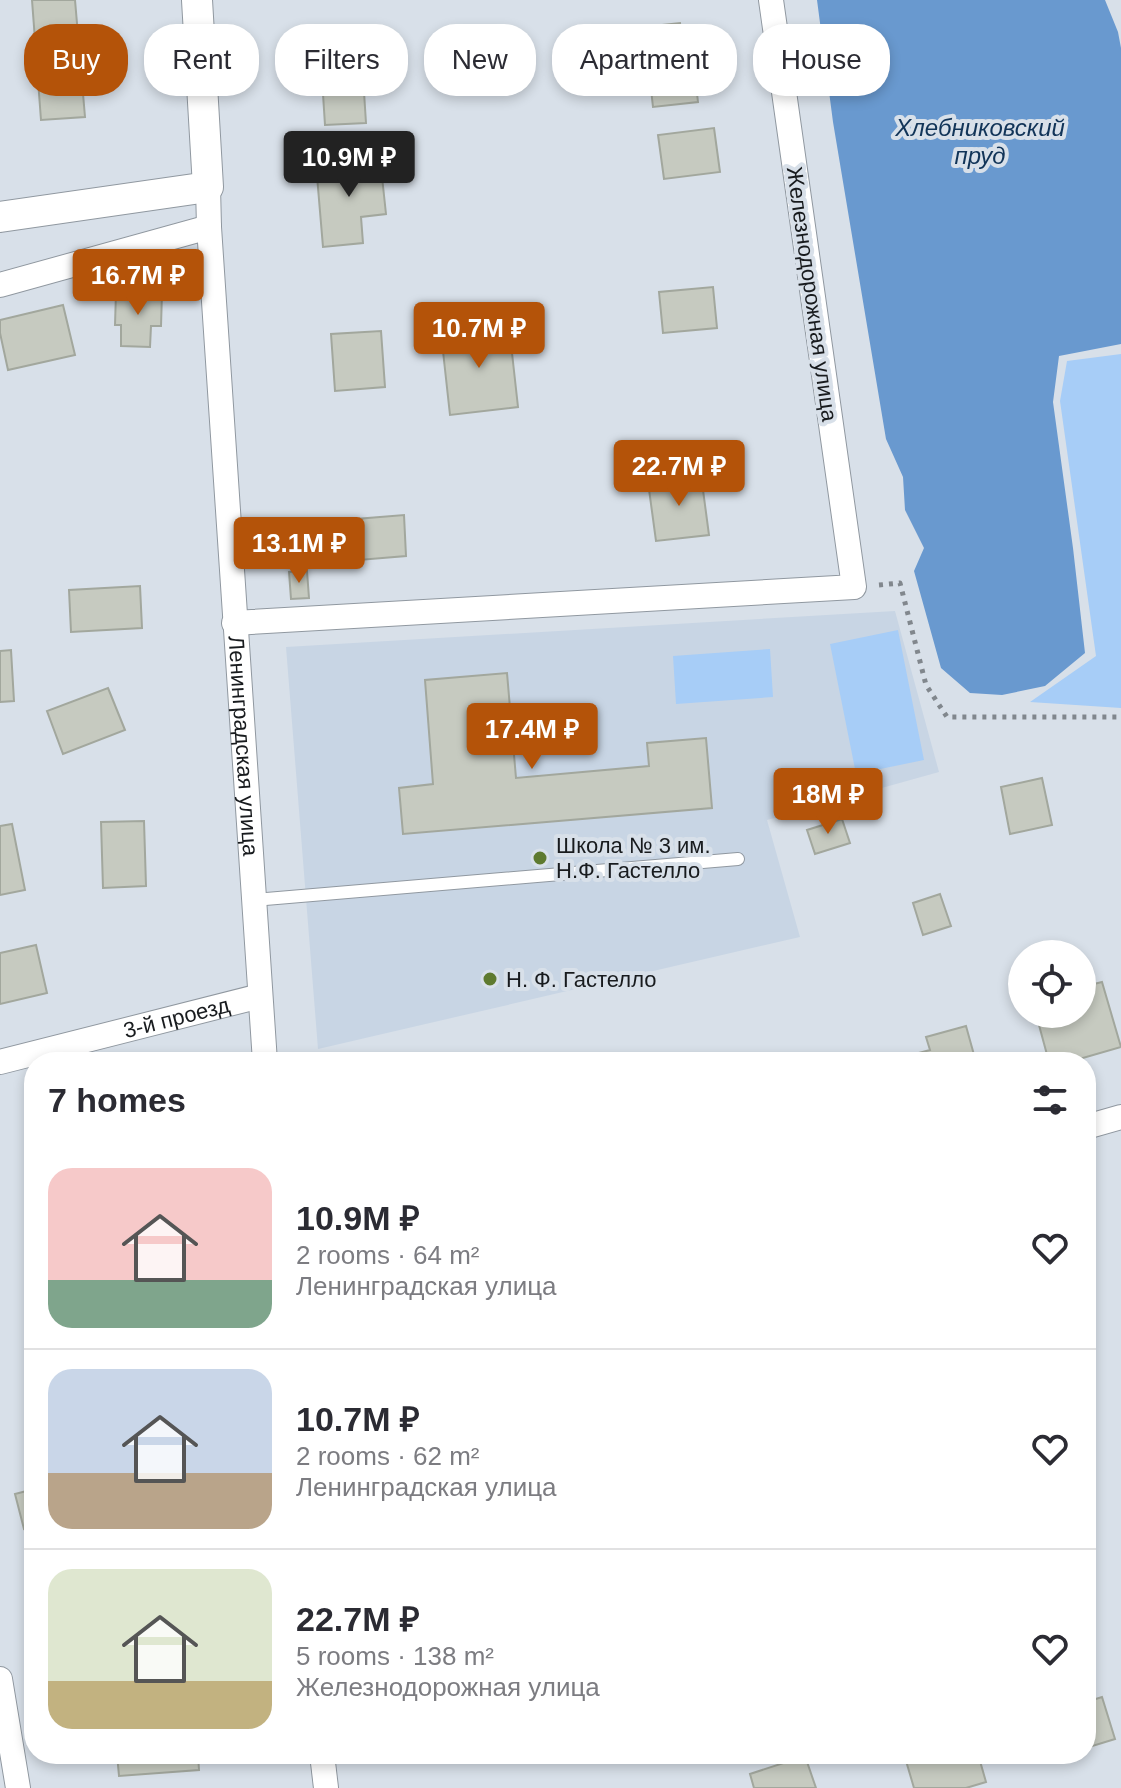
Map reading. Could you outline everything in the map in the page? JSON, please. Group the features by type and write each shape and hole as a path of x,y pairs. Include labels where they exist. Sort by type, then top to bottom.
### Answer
{"street":[{"name":"Ленинградская улица","path":"197,0 234,623 264,1052"},
{"name":"Железнодорожная улица","path":"771,0 854,587"},
{"path":"0,217 208,187"},
{"path":"0,285 209,227"},
{"path":"234,623 854,587"},
{"name":"3-й проезд","path":"39,1052 260,996"},
{"name":"3-й проезд","path":"0,1062 24,1056"},
{"path":"1096,1124 1121,1117"},
{"path":"0,1679 18,1788"},
{"path":"323,1764 326,1788"}],"lane":[{"path":"253,900 738,859"}],"path":[{"path":"854,587 900,583 926,685 947,717 1121,717"}],"shaded area":[{"path":"1121,354 1121,708 1030,702 1096,656 1060,401 1067,361"},
{"name":"Школа № 3 им. Н.Ф. Гастелло","path":"895,611 939,772 767,820 800,937 318,1049 286,647"},
{"path":"898,630 924,760 856,774 830,644"},
{"path":"770,649 773,697 676,704 673,656"}],"water":[{"name":"Хлебниковский пруд","path":"817,0 1105,0 1118,32 1121,48 1121,344 1059,356 1053,402 1085,653 1045,686 1002,695 970,693 941,668 914,571 924,548 905,510 903,477 886,439 830,96 890,96 890,24 820,24"}],"building":[{"path":"32,0 75,0 77,24 34,24"},
{"path":"39,96 83,96 85,117 41,120"},
{"path":"323,96 364,96 366,123 325,125"},
{"path":"652,96 697,96 698,102 653,107"},
{"path":"714,128 720,172 664,179 658,135"},
{"path":"380,158 386,214 361,217 363,243 323,247 316,164"},
{"path":"713,287 717,328 663,333 659,292"},
{"path":"116,292 162,293 161,326 151,326 150,347 121,346 121,325 115,325"},
{"path":"63,305 75,355 8,370 0,320"},
{"path":"509,326 518,407 450,415 441,333"},
{"path":"381,331 385,387 335,391 331,334"},
{"path":"701,475 709,535 656,541 648,482"},
{"path":"404,515 406,556 359,560 356,519"},
{"path":"307,571 309,598 291,599 289,572"},
{"path":"140,586 142,628 71,632 69,590"},
{"path":"11,650 14,701 0,702 0,651"},
{"path":"507,673 516,778 649,766 647,743 706,738 712,808 403,834 399,788 433,784 425,680"},
{"path":"108,688 125,730 63,754 47,711"},
{"path":"1042,778 1052,825 1010,834 1001,787"},
{"path":"842,819 850,843 815,854 807,830"},
{"path":"144,821 146,886 103,888 101,822"},
{"path":"12,824 25,890 0,895 0,826"},
{"path":"940,894 951,926 923,935 913,903"},
{"path":"36,945 47,993 0,1004 0,953"},
{"path":"1102,982 1121,1047 1096,1054 1046,1052 1040,1028 1096,1028 1096,984"},
{"path":"966,1026 973,1052 922,1052 930,1050 926,1037"},
{"path":"24,1492 24,1529 15,1494"},
{"path":"1102,1697 1115,1739 1096,1745 1096,1699"},
{"path":"118,1764 199,1764 199,1770 119,1776"},
{"path":"781,1764 808,1764 816,1788 754,1788 750,1774"},
{"path":"907,1764 981,1764 986,1782 966,1788 914,1788"}],"place":[{"name":"Школа № 3 им. Н.Ф. Гастелло","path":"540,858"},
{"name":"Н. Ф. Гастелло","path":"490,979"}]}
